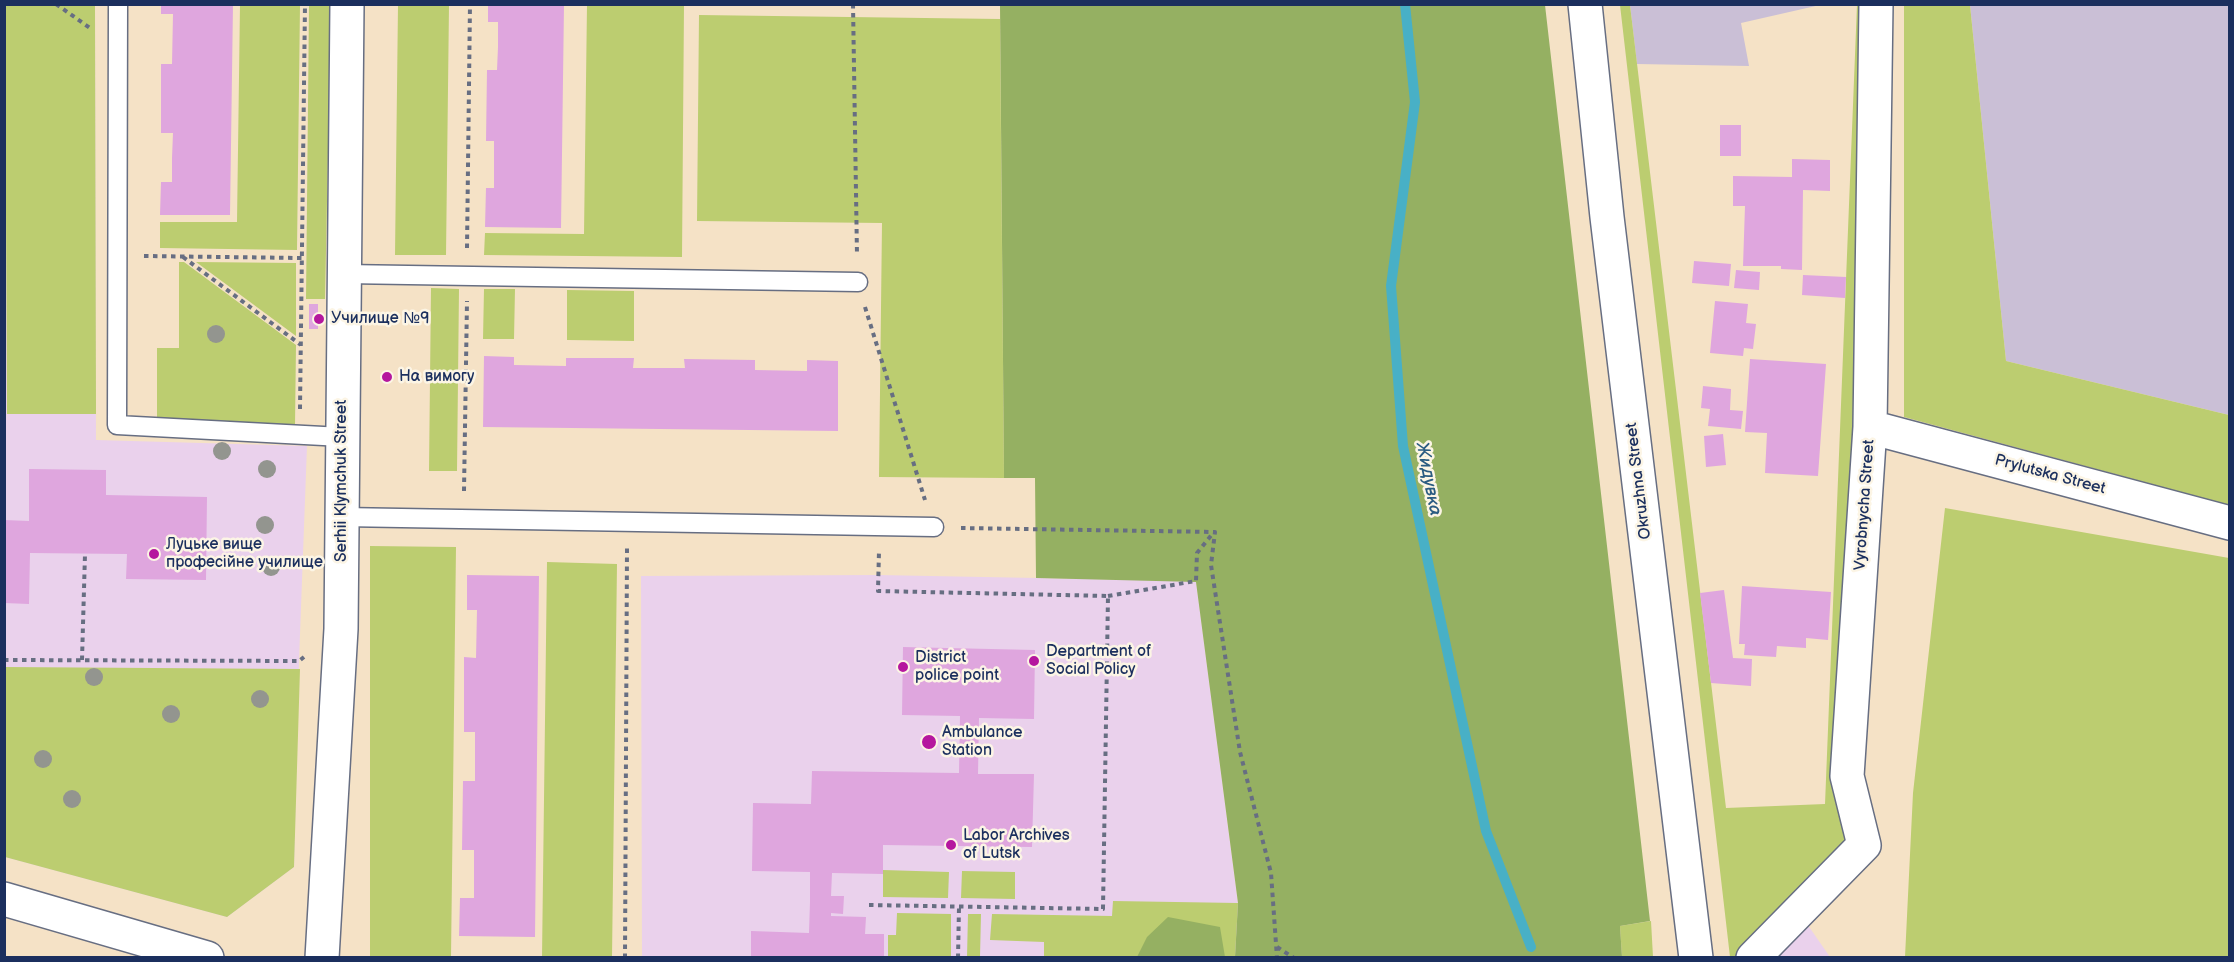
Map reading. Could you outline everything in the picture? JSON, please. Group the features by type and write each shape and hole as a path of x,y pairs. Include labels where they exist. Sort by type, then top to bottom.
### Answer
{"street":[{"name":"Serhii Klymchuk Street","path":"322,957 341,629 347,4"},
{"name":"Okruzhna Street","path":"1585,4 1607,217 1696,957"},
{"name":"Vyrobnycha Street","path":"1753,957 1864,845 1847,776 1870,427 1876,4"},
{"name":"Prylutska Street","path":"1870,427 2229,524"},
{"path":"4,899 207,957"}],"lane":[{"path":"118,4 117,425 342,436"},
{"path":"344,274 858,282"},
{"path":"342,517 934,527"}],"path":[{"path":"56,4 95,32 117,32"},
{"path":"300,435 305,4"},
{"path":"116,256 302,258"},
{"path":"182,256 300,345"},
{"path":"625,957 627,523"},
{"path":"879,526 878,591 1108,596 1196,581 1197,552 1215,532"},
{"path":"934,527 1215,532"},
{"path":"1215,532 1211,565 1240,752 1271,873 1277,957"},
{"path":"82,660 85,554"},
{"path":"868,905 1103,909 1108,596"},
{"path":"4,660 298,661 341,629"},
{"path":"958,957 959,907"},
{"path":"1277,946 1294,957"}],"shaded area":[{"name":"Луцьке вище професійне училище","path":"4,5 95,5 96,440 307,446 294,867 227,917 5,857"},
{"path":"1630,5 1820,5 1741,23 1749,66 1637,64"},
{"path":"1970,5 2229,5 2229,415 2006,361"},
{"name":"Ambulance Station","path":"878,575 1196,581 1238,903 1235,957 642,957 641,576"},
{"path":"1805,921 1830,957 1764,958"}],"green space":[{"path":"5,5 95,5 96,414 7,414"},
{"path":"240,5 300,5 297,250 160,248 160,222 237,222"},
{"path":"309,5 331,5 325,299 306,299"},
{"path":"398,5 449,5 446,255 395,255"},
{"path":"587,5 684,5 682,257 484,255 485,233 584,234"},
{"path":"1000,5 1545,5 1650,921 1620,926 1622,957 1235,957 1238,903 1196,582 1036,578 1035,478 1004,478"},
{"path":"1620,5 1630,5 1726,808 1825,804 1857,5 1860,5 1854,844 1742,957 1730,957"},
{"path":"1904,5 1970,5 2006,361 2229,415 2229,505 1904,417"},
{"path":"699,15 1000,19 1004,478 879,477 882,223 697,221"},
{"path":"179,262 184,262 296,345 295,425 157,423 157,348 179,348"},
{"path":"196,262 296,263 296,336"},
{"path":"431,288 459,289 457,471 429,471"},
{"path":"484,289 515,289 514,339 483,339"},
{"path":"567,290 634,291 634,341 567,340"},
{"path":"1945,508 2229,558 2229,957 1905,957 1913,793"},
{"path":"370,546 456,547 451,957 370,957"},
{"path":"547,562 617,564 612,957 542,957"},
{"path":"5,667 300,669 294,867 227,917 5,857"},
{"path":"883,870 949,872 948,898 883,897"},
{"path":"962,871 1015,872 1015,899 961,898"},
{"path":"1113,901 1238,903 1235,957 1044,957 1044,942 990,940 992,914 1112,916"},
{"path":"897,913 951,914 951,957 888,957 888,935 896,935"},
{"path":"968,914 981,914 980,957 967,957"},
{"path":"1168,917 1220,927 1225,957 1137,957 1147,937"},
{"path":"1651,921 1653,957 1622,957 1620,926"}],"building":[{"path":"161,4 233,4 230,215 160,215 161,182 172,182 173,133 161,133 161,64 172,64 173,14 161,14"},
{"path":"488,5 564,5 561,228 485,227 486,188 494,188 494,141 486,141 487,70 497,70 498,47 498,22 488,22"},
{"path":"1720,125 1741,125 1741,156 1720,156"},
{"path":"1792,159 1830,160 1830,191 1803,190 1802,270 1781,269 1781,266 1743,266 1745,206 1733,206 1733,176 1792,177"},
{"path":"1694,261 1731,264 1729,286 1692,283"},
{"path":"1736,270 1760,272 1759,290 1734,288"},
{"path":"1803,275 1846,277 1845,298 1802,295"},
{"path":"1715,301 1748,304 1746,323 1756,324 1753,349 1744,348 1743,356 1710,353"},
{"path":"309,304 318,304 318,329 309,329"},
{"path":"484,356 514,357 514,365 566,366 566,358 634,358 633,368 685,368 684,359 755,360 755,370 807,371 807,360 838,361 838,431 483,427"},
{"path":"1750,359 1826,364 1818,476 1765,473 1767,433 1745,432"},
{"path":"1703,386 1731,389 1730,410 1743,411 1741,429 1708,426 1710,409 1701,408"},
{"path":"1723,434 1726,465 1706,467 1704,436"},
{"path":"29,469 106,470 106,495 207,497 206,580 126,579 127,554 30,553 29,604 4,603 4,520 29,521"},
{"path":"467,575 539,576 535,937 459,936 460,898 474,898 474,850 462,850 463,781 475,781 475,732 464,732 464,657 476,658 477,610 467,610"},
{"path":"1742,586 1831,592 1828,640 1806,638 1806,648 1777,646 1776,657 1744,655 1745,644 1739,644"},
{"path":"1724,590 1733,658 1752,659 1751,686 1711,683 1700,593"},
{"path":"903,647 1035,650 1034,719 979,718 978,774 1034,774 1032,847 883,845 883,874 832,873 831,896 844,896 843,914 831,913 831,916 866,917 865,934 884,934 884,958 751,958 751,931 809,933 810,902 810,872 752,871 753,803 811,804 812,771 959,773 960,716 902,715"}],"waterway":[{"name":"Жидувка","path":"1405,4 1415,102 1391,286 1403,446 1486,831 1531,947"}],"place":[{"name":"Училище №9","path":"319,319"},
{"name":"На вимогу","path":"387,377"},
{"name":"Луцьке вище професійне училище","path":"154,554"},
{"name":"Department of Social Policy","path":"1034,661"},
{"name":"District police point","path":"903,667"},
{"name":"Ambulance Station","path":"929,742"},
{"name":"Labor Archives of Lutsk","path":"951,845"}]}
